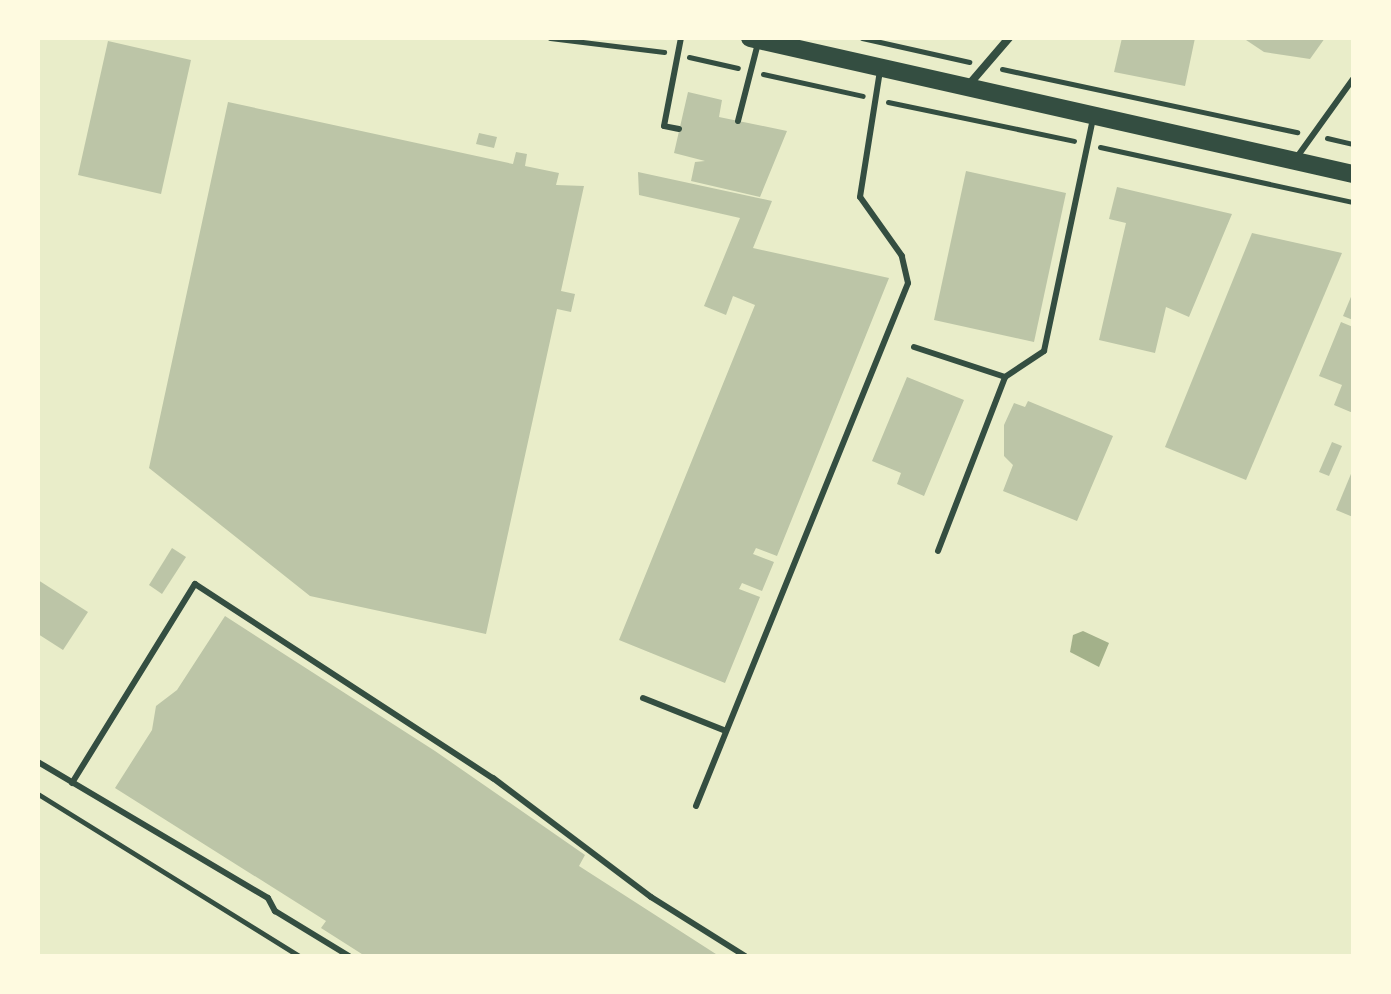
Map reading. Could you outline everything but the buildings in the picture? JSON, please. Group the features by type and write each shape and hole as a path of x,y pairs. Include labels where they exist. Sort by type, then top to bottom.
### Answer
{"main road":[{"path":"755,39 881,70 1353,174"}],"street":[{"path":"965,88 1009,38"}],"lane":[{"path":"679,129 664,126 681,38"},
{"path":"738,121 751,71 755,39"},
{"path":"696,806 908,283 902,256 860,197 881,70"},
{"path":"1294,162 1353,79"},
{"path":"938,551 1005,377 1044,351 1093,117"},
{"path":"914,347 1005,377"},
{"path":"72,783 195,584 493,778 651,897 745,956"},
{"path":"643,698 726,731"},
{"path":"38,762 268,898 275,911 349,956"}],"path":[{"path":"550,38 678,55 1353,202"},
{"path":"862,38 1353,144"},
{"path":"38,794 299,956"}],"shaded area":[{"path":"1083,631 1109,643 1099,667 1070,652 1073,635"}]}
